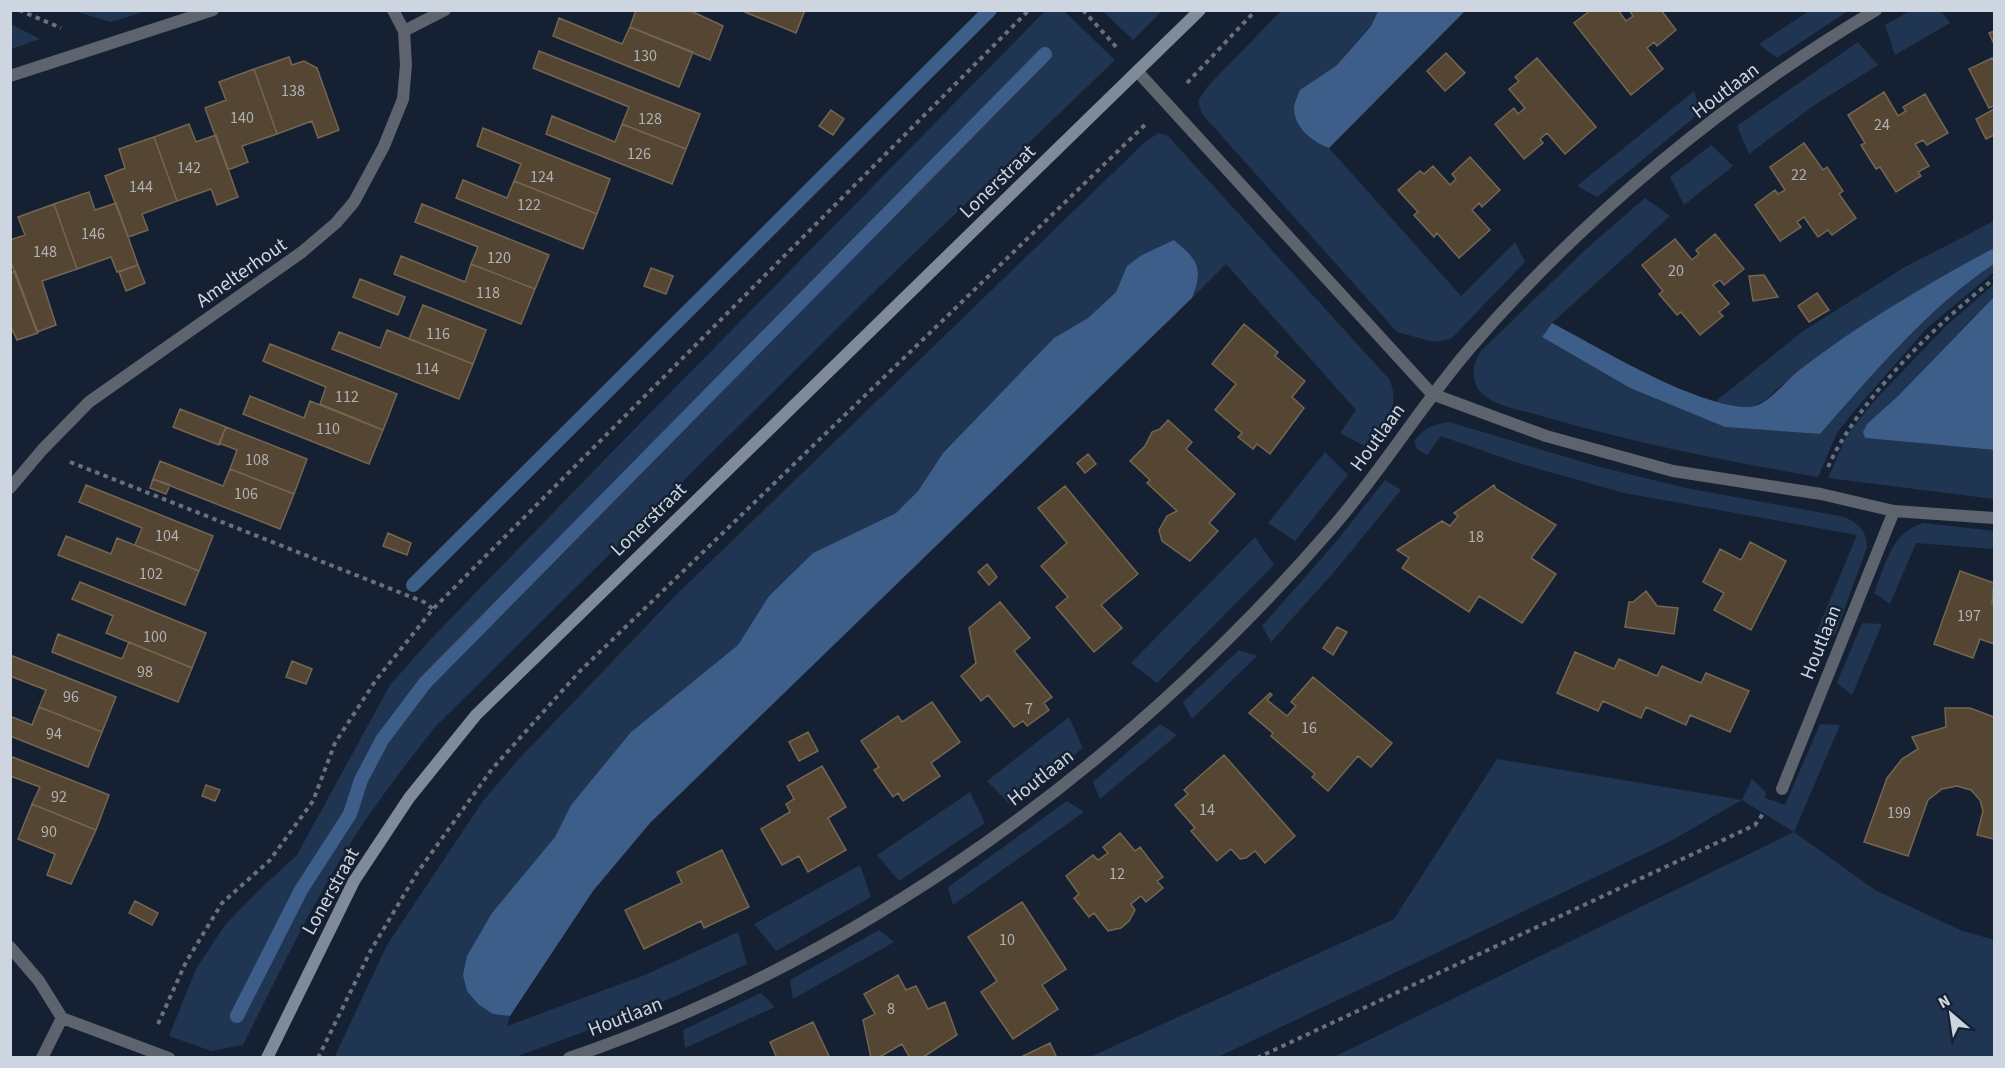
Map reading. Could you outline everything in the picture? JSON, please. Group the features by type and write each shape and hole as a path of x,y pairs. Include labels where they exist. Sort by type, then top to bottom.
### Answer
{"street":[{"path":"10,75 213,10"},
{"name":"Amelterhout","path":"10,488 42,450 89,402 302,252 336,223 354,202 379,156 403,99 406,65 404,31 393,10"},
{"path":"404,31 445,10"},
{"name":"Lonerstraat","path":"267,1058 354,881 409,798 476,715 1200,10"},
{"name":"Houtlaan","path":"569,1058 665,1022 804,955 898,902 993,839 1089,763 1171,693 1253,613 1332,528 1402,440 1432,394 1551,261 1650,170 1764,84 1876,10"},
{"name":"Houtlaan","path":"1138,72 1432,394 1546,436 1673,471 1821,494 1894,511 1995,518"},
{"name":"Houtlaan","path":"1782,789 1894,511"},
{"path":"10,947 39,981 62,1018 169,1058"},
{"path":"42,1058 62,1018"}],"path":[{"path":"19,10 69,32 80,54"},
{"path":"147,1050 186,962 222,903 270,860 313,801 335,743 376,680 433,609 1029,10"},
{"path":"1083,10 1138,72"},
{"path":"318,1058 371,950 417,873 508,751 580,670 1166,104 1256,10"},
{"path":"1821,494 1825,474 1851,423 1928,337 1970,298 1995,279"},
{"path":"59,457 424,602 433,609"},
{"path":"1260,1057 1755,825 1782,789"}],"shaded area":[{"path":"146,10 111,22 74,11"},
{"path":"1911,10 1941,11 1950,23 1895,55 1885,25"},
{"path":"1045,11 1065,12 1115,60 874,292 435,727 397,776 339,862 301,929 243,1045 211,1051 169,1036 196,969 225,925 297,855 390,685 430,640 612,452"},
{"path":"1103,11 1162,11 1133,40"},
{"path":"1281,11 1378,11 1371,25 1337,65 1313,81 1299,123 1311,138 1329,148 1461,296 1515,242 1525,262 1451,339 1434,342 1397,332 1202,114 1198,101 1208,86"},
{"path":"1378,11 1465,11 1329,148 1311,138 1301,129 1295,116 1296,99 1300,90 1337,65 1371,26"},
{"path":"1809,11 1848,11 1777,58 1759,44"},
{"path":"11,24 40,39 11,49"},
{"path":"1858,42 1878,65 1816,104 1749,154 1737,126"},
{"path":"1694,91 1701,112 1597,197 1577,186"},
{"path":"1158,133 1168,136 1389,379 1393,398 1392,407 1385,424 1368,448 1340,433 1356,410 1226,264 1192,298 1198,279 1196,265 1189,253 1174,240 1127,266 1116,292 1088,318 1054,338 943,453 918,491 896,513 813,553 769,596 738,645 631,732 571,805 555,837 467,956 493,1014 510,1016 507,1026 645,975 738,932 747,964 642,1011 515,1057 334,1058 387,945 483,801 517,761 678,593 1144,143"},
{"path":"1711,145 1733,166 1684,205 1670,177"},
{"path":"1645,198 1670,216 1552,323 1542,337 1630,388 1725,427 1820,434 1880,366 1924,321 1970,281 1994,264 1994,272 1927,328 1856,409 1837,433 1818,477 1715,458 1613,435 1506,406 1485,396 1477,386 1474,375 1475,362 1481,351 1586,249"},
{"path":"1994,221 1994,248 1890,309 1798,371 1765,400 1750,408 1715,402 1803,331 1905,267"},
{"path":"1174,240 1189,253 1196,265 1198,279 1192,298 650,823 593,891 510,1016 493,1014 478,1004 467,991 463,975 467,956 492,913 555,837 571,805 631,732 738,645 769,596 813,553 896,513 918,491 943,453 1054,338 1088,318 1116,292 1127,266 1142,255"},
{"path":"1994,248 1994,264 1970,281 1924,321 1880,366 1820,434 1725,427 1630,388 1542,337 1552,323 1648,374 1700,397 1725,404 1754,406 1768,399 1798,371 1869,321"},
{"path":"1994,284 1994,297 1868,424 1864,432 1865,438 1994,450 1994,499 1828,478 1847,435 1874,401 1945,327"},
{"path":"1994,297 1994,450 1865,438 1863,432 1867,424 1898,396"},
{"path":"1449,422 1596,466 1686,488 1845,517 1861,529 1867,547 1835,635 1814,638 1857,535 1624,493 1518,463 1441,436 1427,455 1417,449 1414,441 1421,433 1438,424"},
{"path":"1325,452 1348,475 1295,541 1268,523"},
{"path":"1385,480 1401,490 1335,571 1271,642 1262,626 1335,543"},
{"path":"1924,523 1994,531 1994,549 1916,543 1890,604 1874,593 1886,561 1904,533"},
{"path":"1255,537 1274,565 1157,683 1131,663"},
{"path":"1862,623 1882,624 1852,695 1837,683"},
{"path":"1239,650 1257,656 1192,719 1183,702"},
{"path":"1069,717 1083,748 1010,804 987,781"},
{"path":"1160,724 1177,735 1100,799 1093,782"},
{"path":"1820,724 1840,725 1794,832 1742,800 1752,779 1766,792 1765,798 1785,805"},
{"path":"1497,759 1742,800 1669,842 1218,1057 1090,1057 1394,919"},
{"path":"970,792 985,823 899,881 877,855"},
{"path":"1067,801 1084,812 953,905 948,887"},
{"path":"1794,832 1875,890 1960,930 1994,940 1994,1057 1334,1057"},
{"path":"860,865 871,897 776,951 754,924"},
{"path":"879,930 894,942 793,999 790,980"},
{"path":"761,993 775,1007 685,1048 683,1030"}],"building":[{"path":"636,10 689,10 723,26 710,60 630,27"},
{"path":"740,10 805,10 796,33"},
{"path":"1591,10 1618,10 1626,21 1633,16 1629,10 1661,10 1676,30 1657,46 1654,42 1647,48 1663,69 1631,95 1574,23"},
{"path":"559,18 622,44 630,27 693,52 679,87 553,36"},
{"path":"1994,31 1994,44 1989,33"},
{"path":"539,51 700,114 686,149 622,124 629,107 533,68"},
{"path":"1446,53 1465,73 1445,91 1427,71"},
{"path":"289,57 292,65 304,61 317,68 339,130 318,138 312,121 277,134 254,69"},
{"path":"1537,58 1596,127 1565,154 1547,133 1540,139 1543,143 1524,159 1495,124 1514,108 1518,114 1525,108 1509,89 1519,81 1515,77"},
{"path":"1992,58 1994,61 1994,106 1989,108 1969,69"},
{"path":"254,69 277,134 242,146 248,162 228,170 205,108 226,100 219,82"},
{"path":"1884,92 1898,116 1906,111 1903,107 1925,94 1948,133 1927,145 1923,140 1915,144 1929,166 1918,172 1921,176 1896,192 1880,167 1876,169 1861,145 1865,143 1848,115"},
{"path":"1994,109 1994,135 1986,139 1976,119"},
{"path":"831,110 844,119 833,135 819,126"},
{"path":"552,116 615,142 622,124 686,149 672,184 546,134"},
{"path":"189,124 196,142 216,135 238,197 217,205 211,189 177,201 154,137"},
{"path":"483,128 610,179 597,214 514,181 521,164 477,146"},
{"path":"154,137 177,201 142,214 148,230 128,237 105,176 125,168 119,149"},
{"path":"1804,143 1823,170 1827,167 1843,191 1839,194 1856,218 1832,235 1828,230 1818,237 1804,217 1797,222 1801,227 1780,241 1755,205 1775,190 1778,194 1785,190 1770,167"},
{"path":"1470,157 1500,190 1482,207 1479,203 1472,210 1490,230 1459,258 1437,233 1434,237 1414,215 1418,212 1398,190 1420,171 1424,174 1433,166 1450,185 1456,179 1452,174"},
{"path":"463,180 507,198 514,181 597,214 583,249 456,198"},
{"path":"89,192 95,210 116,203 138,265 117,272 111,257 77,269 54,204"},
{"path":"54,204 77,269 42,281 56,325 37,332 10,260 10,240 25,235 18,217"},
{"path":"422,204 549,255 535,289 471,264 478,247 415,222"},
{"path":"1715,234 1744,269 1724,285 1720,280 1713,285 1729,304 1719,312 1723,316 1700,335 1681,312 1677,315 1659,294 1663,291 1642,265 1675,239 1692,260 1699,254 1696,250"},
{"path":"401,256 465,282 471,264 535,289 521,324 394,274"},
{"path":"138,265 145,283 126,291 119,272"},
{"path":"651,268 673,276 666,294 644,286"},
{"path":"15,271 38,333 17,340 10,325 10,273"},
{"path":"1764,275 1778,297 1753,301 1749,276"},
{"path":"360,279 405,297 398,315 353,297"},
{"path":"1817,293 1829,310 1809,322 1798,306"},
{"path":"423,305 486,330 473,364 409,339"},
{"path":"1244,324 1278,352 1275,356 1305,381 1292,397 1304,408 1270,454 1257,444 1253,449 1238,437 1242,433 1215,410 1236,384 1212,364"},
{"path":"387,330 473,364 459,399 332,349 339,332 380,348"},
{"path":"270,344 397,394 383,430 320,404 326,387 263,361"},
{"path":"250,396 304,418 310,401 383,430 369,464 243,414"},
{"path":"180,409 226,427 219,445 173,427"},
{"path":"1168,420 1192,442 1186,449 1235,494 1209,523 1218,531 1190,561 1162,541 1159,530 1167,516 1177,511 1147,483 1150,480 1130,461 1145,446 1152,432 1160,429"},
{"path":"226,427 307,459 294,494 230,469 237,450 219,443"},
{"path":"1088,454 1096,464 1085,473 1077,463"},
{"path":"160,461 223,486 230,469 294,494 280,529 153,479"},
{"path":"153,479 170,485 166,494 150,488"},
{"path":"86,485 213,536 199,571 135,545 142,528 79,502"},
{"path":"1494,485 1496,489 1556,525 1531,558 1556,574 1522,623 1479,596 1469,612 1402,568 1409,558 1397,550 1442,521 1450,526 1458,516 1454,513"},
{"path":"1065,486 1138,574 1101,605 1122,628 1094,652 1056,607 1068,597 1041,566 1067,543 1038,508"},
{"path":"388,533 411,543 407,555 383,546"},
{"path":"66,536 111,554 117,538 199,571 185,605 58,555"},
{"path":"1750,542 1786,561 1751,630 1714,610 1724,593 1703,582 1720,549 1741,560"},
{"path":"987,564 997,577 989,585 978,572"},
{"path":"1960,571 1994,583 1992,604 1994,605 1994,644 1980,639 1973,658 1934,644"},
{"path":"80,582 206,633 192,668 106,633 113,616 72,599"},
{"path":"1646,591 1657,606 1678,608 1674,634 1625,627 1629,602 1633,602"},
{"path":"1000,602 1030,638 1014,651 1052,697 1044,703 1049,710 1027,726 1023,721 1014,727 988,695 981,701 961,676 976,663 969,628"},
{"path":"1337,627 1347,632 1333,655 1323,648"},
{"path":"58,634 122,659 129,642 192,668 178,702 52,652"},
{"path":"1575,652 1614,669 1619,659 1657,676 1662,666 1701,683 1706,673 1749,691 1730,732 1690,715 1686,725 1646,707 1641,718 1603,701 1598,711 1557,693"},
{"path":"10,655 116,697 102,732 39,707 46,690 10,676"},
{"path":"292,661 312,669 306,684 286,677"},
{"path":"1313,677 1392,743 1371,767 1358,756 1328,791 1312,777 1315,774 1271,736 1273,733 1249,713 1270,693 1272,695 1267,700 1287,716 1296,706 1291,702"},
{"path":"932,702 960,742 931,763 940,776 903,801 898,793 893,797 874,770 879,767 861,741 898,716 902,722"},
{"path":"39,707 102,732 88,767 10,736 10,716 32,725"},
{"path":"1945,708 1970,708 1994,717 1994,839 1977,835 1983,811 1980,800 1971,790 1957,786 1942,789 1928,800 1908,856 1864,842 1887,778 1902,759 1918,749 1912,737 1946,727"},
{"path":"808,732 818,751 799,761 789,742"},
{"path":"1224,755 1295,836 1265,863 1255,851 1246,858 1240,859 1231,849 1217,861 1191,831 1195,828 1175,805 1188,794 1184,790"},
{"path":"10,756 109,795 96,830 32,804 40,787 10,776"},
{"path":"822,766 846,807 828,818 846,850 808,872 799,856 782,865 761,829 790,812 786,804 794,799 787,786"},
{"path":"206,785 220,790 215,801 202,796"},
{"path":"32,804 96,830 71,884 47,875 55,854 18,839"},
{"path":"1120,833 1135,851 1140,847 1163,877 1157,881 1163,888 1146,902 1141,896 1131,904 1135,910 1129,921 1121,928 1108,931 1094,913 1089,917 1074,898 1079,894 1066,876 1093,855 1098,860 1108,853 1103,847"},
{"path":"722,850 749,907 704,928 701,921 644,949 625,910 682,883 677,872"},
{"path":"135,901 158,913 152,925 129,913"},
{"path":"1022,902 1066,969 1042,985 1058,1009 1013,1039 981,992 997,981 968,937"},
{"path":"898,975 906,990 916,986 928,1009 945,1002 957,1035 922,1058 910,1058 902,1044 878,1058 871,1058 863,1020 875,1014 864,994"},
{"path":"813,1022 830,1058 777,1058 770,1042"},
{"path":"1050,1043 1057,1058 1019,1058"}],"waterway":[{"path":"413,585 990,10"},
{"path":"237,1016 301,890 350,814 361,780 382,740 425,683 1045,54"}]}
